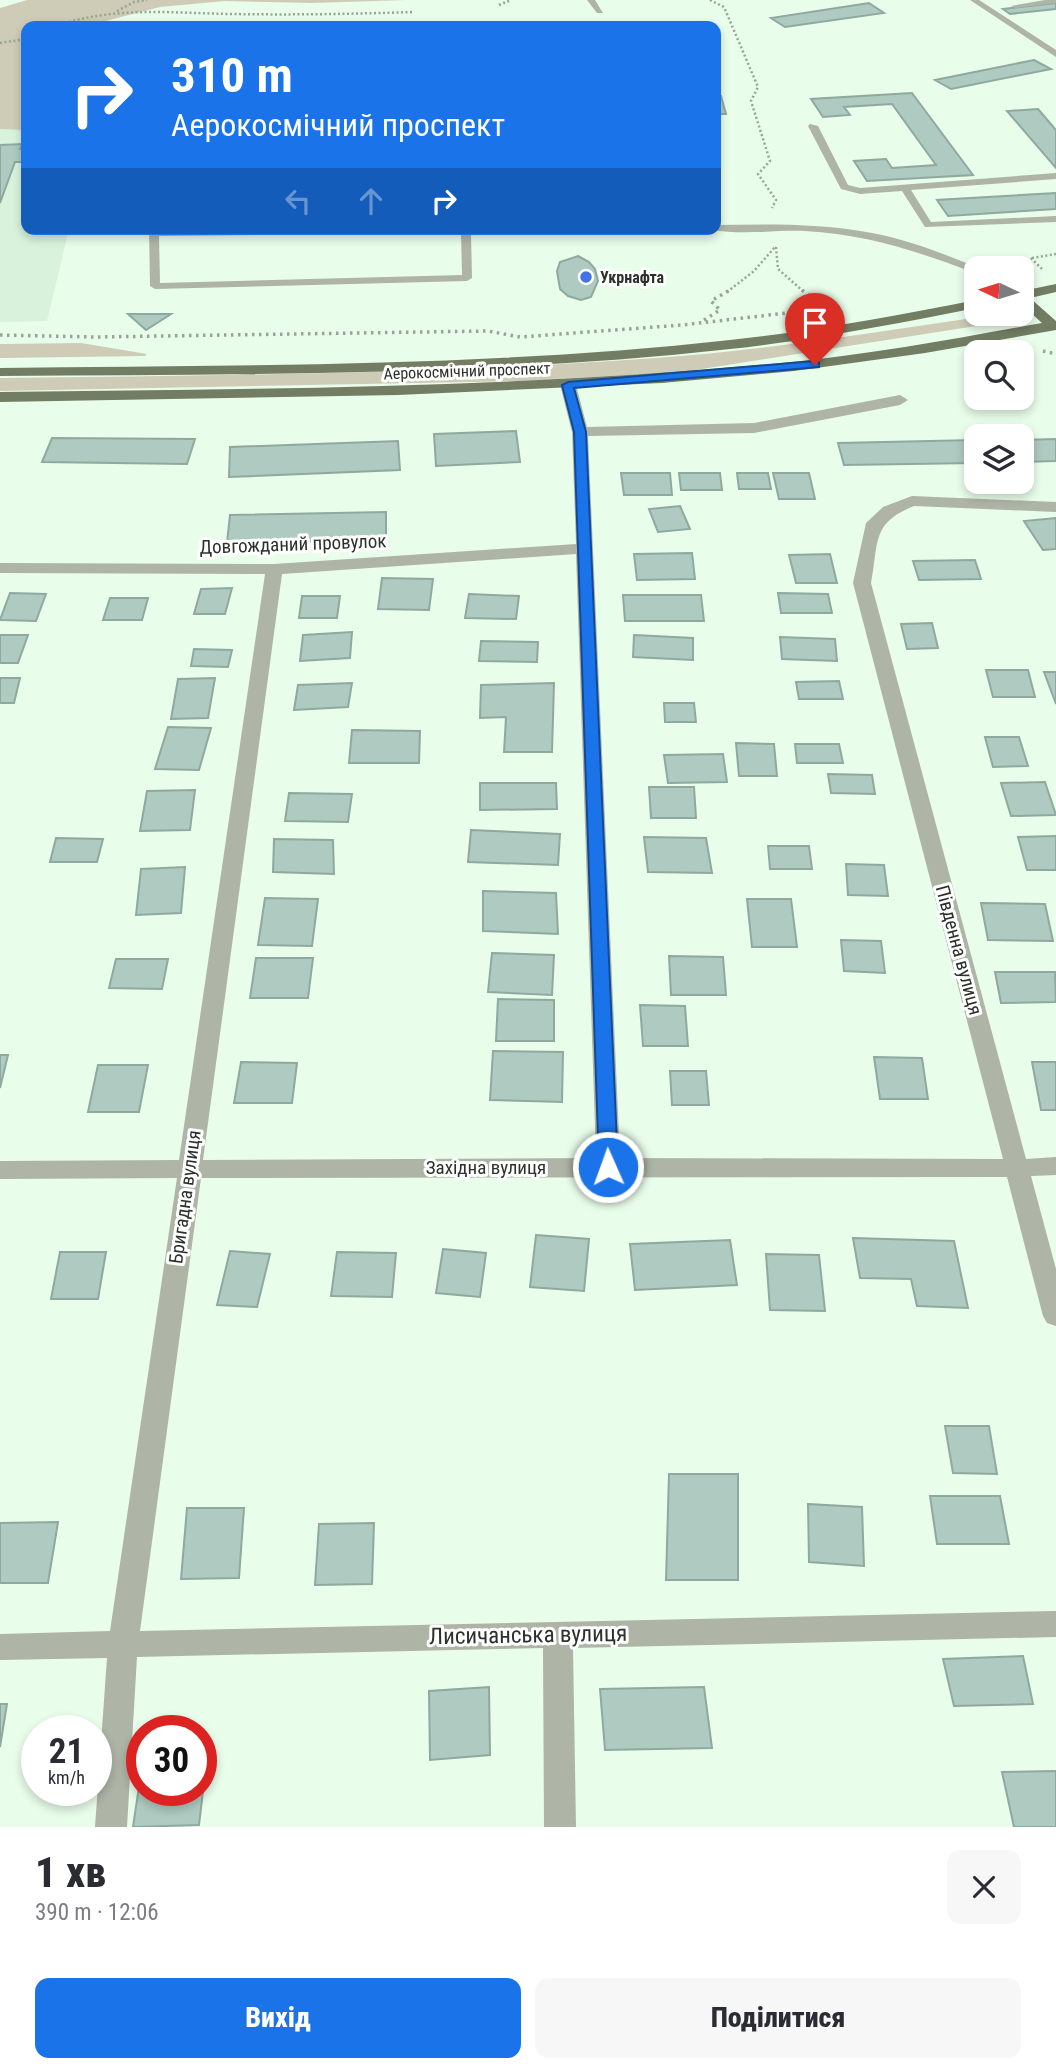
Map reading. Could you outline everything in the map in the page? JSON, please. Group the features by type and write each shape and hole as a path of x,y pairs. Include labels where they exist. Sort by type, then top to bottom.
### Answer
{"main road":[{"path":"1034,294 1056,288"},
{"name":"Аерокосмічний проспект","path":"0,372 411,366 549,360 733,344 876,324 964,306"},
{"path":"1034,308 1055,326"},
{"name":"Аерокосмічний проспект","path":"0,397 433,390 568,385 779,369 916,352 1055,326"}],"street":[{"path":"568,385 580,432 586,548 608,1167"},
{"path":"580,432 754,428 900,400"},
{"name":"Південна вулиця","path":"1056,506 912,501 890,510 874,523 862,583 1056,1316"},
{"name":"Довгожданий провулок","path":"0,568 274,569 586,548"},
{"name":"Бригадна вулиця","path":"111,1827 122,1645 274,569"},
{"name":"Західна вулиця","path":"0,1170 1056,1166"},
{"name":"Лисичанська вулиця","path":"0,1647 1056,1624"},
{"path":"558,1634 560,1827"}],"lane":[{"path":"592,0 600,11"},
{"path":"974,0 1056,54"},
{"path":"1015,6 1056,1"},
{"path":"813,126 844,187 860,191 1056,176"},
{"path":"905,188 928,225 1056,219"},
{"path":"721,228 812,229 886,239 964,266"},
{"path":"154,235 155,286 467,278 466,235"}],"path":[{"path":"117,11 134,2 147,0"},
{"path":"493,8 512,0"},
{"path":"0,335 95,337 488,331 520,337 701,323 824,309 778,270 776,246 765,227 776,200 758,174 770,161 751,101 758,87 724,7 710,0"},
{"path":"68,21 83,15 117,11 231,14 420,11"},
{"path":"0,43 21,40"},
{"path":"701,323 720,310 711,301 734,289 762,267 776,246"},
{"path":"1043,270 1031,258 1056,254"}],"shaded area":[{"path":"27,0 406,0 312,3 225,1 160,7 105,21 21,21 21,130 0,129 0,8"},
{"path":"21,128 21,235 68,235 47,321 0,322 0,129"},
{"path":"964,319 964,326 976,326 683,372 518,381 0,391 0,378 410,371 574,363 695,355"},
{"path":"81,343 147,354 0,358 0,344"}],"building":[{"path":"869,3 884,13 785,27 771,18"},
{"path":"1056,3 1056,9 1010,14 1003,9"},
{"path":"1034,60 1051,69 951,89 935,80"},
{"path":"912,93 973,175 867,181 854,161 886,159 892,168 936,165 892,104 844,107 850,115 823,117 811,99"},
{"path":"721,96 726,114 721,114"},
{"path":"1038,109 1056,130 1056,168 1007,111"},
{"path":"21,144 21,162 15,162 0,203 0,145"},
{"path":"1056,193 1056,209 948,216 937,200"},
{"path":"578,256 595,269 598,281 591,297 581,300 568,296 560,289 557,271 560,262"},
{"path":"128,314 171,314 146,330"},
{"path":"516,431 520,462 436,466 434,434"},
{"path":"52,438 195,439 187,464 42,462"},
{"path":"1056,439 1056,461 1034,462 1034,440"},
{"path":"964,440 964,463 844,465 838,443"},
{"path":"398,441 400,470 229,477 230,447"},
{"path":"621,473 670,473 672,495 624,495"},
{"path":"679,473 720,473 722,490 681,490"},
{"path":"737,473 768,473 771,489 739,489"},
{"path":"773,473 809,473 815,499 779,499"},
{"path":"680,506 690,529 658,532 649,509"},
{"path":"386,512 386,540 227,543 230,515"},
{"path":"1056,518 1056,549 1043,550 1024,521"},
{"path":"692,553 695,579 637,580 634,554"},
{"path":"830,554 837,583 796,583 789,555"},
{"path":"975,560 981,579 919,580 913,561"},
{"path":"382,578 433,579 429,610 378,609"},
{"path":"232,588 225,614 194,614 201,589"},
{"path":"10,593 46,594 36,621 0,620"},
{"path":"778,593 828,594 832,613 781,613"},
{"path":"469,594 519,596 516,619 465,618"},
{"path":"623,595 701,595 704,621 625,621"},
{"path":"302,596 340,596 337,618 299,618"},
{"path":"110,598 148,598 142,620 103,620"},
{"path":"932,623 938,648 907,649 901,624"},
{"path":"352,632 350,658 300,661 303,635"},
{"path":"0,635 28,635 18,663 0,663"},
{"path":"634,635 693,638 693,660 633,657"},
{"path":"780,637 835,639 837,661 782,659"},
{"path":"481,641 538,642 537,662 479,661"},
{"path":"194,649 232,650 228,667 191,666"},
{"path":"986,670 1028,670 1035,697 993,697"},
{"path":"1044,672 1056,672 1056,704"},
{"path":"0,678 20,678 14,703 0,703"},
{"path":"215,678 208,718 171,719 178,679"},
{"path":"839,681 843,699 799,699 796,682"},
{"path":"352,683 348,707 294,710 298,685"},
{"path":"554,683 552,752 504,752 506,717 480,718 481,685"},
{"path":"664,703 694,703 696,722 665,722"},
{"path":"168,727 211,728 199,770 155,769"},
{"path":"352,730 420,731 419,763 349,763"},
{"path":"985,737 1019,737 1028,766 993,767"},
{"path":"736,743 774,744 777,776 739,776"},
{"path":"795,744 839,744 843,763 797,763"},
{"path":"723,754 727,782 668,783 664,755"},
{"path":"828,774 872,775 875,794 831,793"},
{"path":"1045,782 1056,815 1011,816 1001,783"},
{"path":"480,783 556,783 557,809 480,810"},
{"path":"649,787 694,787 696,818 651,818"},
{"path":"195,790 190,830 140,831 147,791"},
{"path":"289,793 352,794 348,822 285,821"},
{"path":"471,830 560,834 558,865 468,862"},
{"path":"1056,836 1056,870 1027,870 1018,837"},
{"path":"644,837 706,838 712,873 648,872"},
{"path":"56,838 103,839 97,862 50,862"},
{"path":"274,839 333,840 334,874 273,872"},
{"path":"768,846 809,846 812,869 770,869"},
{"path":"846,864 884,865 888,896 848,895"},
{"path":"185,867 181,913 136,915 141,869"},
{"path":"483,891 556,893 558,934 483,931"},
{"path":"265,898 318,899 312,946 258,945"},
{"path":"747,899 791,899 797,947 752,947"},
{"path":"981,903 1045,904 1053,941 988,940"},
{"path":"841,940 881,941 885,973 844,971"},
{"path":"492,953 554,955 552,995 488,992"},
{"path":"669,956 723,957 726,995 671,995"},
{"path":"256,958 313,958 308,998 250,998"},
{"path":"116,959 168,959 162,989 109,988"},
{"path":"995,972 1055,972 1056,1002 1001,1003"},
{"path":"498,999 554,1000 554,1041 496,1041"},
{"path":"640,1005 685,1006 688,1046 643,1046"},
{"path":"493,1051 563,1052 562,1102 490,1100"},
{"path":"0,1055 8,1055 0,1088"},
{"path":"874,1057 922,1058 928,1099 880,1099"},
{"path":"241,1062 297,1063 292,1103 234,1103"},
{"path":"1032,1062 1056,1062 1056,1110 1041,1110"},
{"path":"98,1065 148,1065 139,1112 88,1112"},
{"path":"670,1071 706,1071 709,1105 672,1105"},
{"path":"536,1235 589,1239 584,1291 530,1287"},
{"path":"853,1238 954,1241 968,1308 917,1306 911,1279 860,1278"},
{"path":"730,1240 737,1285 635,1290 630,1244"},
{"path":"443,1249 486,1253 480,1297 436,1293"},
{"path":"230,1251 270,1254 257,1307 217,1305"},
{"path":"60,1252 106,1252 98,1299 51,1299"},
{"path":"337,1252 396,1253 392,1297 331,1296"},
{"path":"766,1254 819,1255 825,1311 770,1310"},
{"path":"945,1426 989,1426 997,1474 953,1473"},
{"path":"669,1474 738,1474 738,1580 666,1580"},
{"path":"930,1496 1000,1496 1009,1544 937,1544"},
{"path":"808,1504 862,1507 864,1566 809,1562"},
{"path":"187,1508 244,1508 239,1578 181,1579"},
{"path":"58,1522 48,1583 0,1583 0,1523"},
{"path":"374,1523 372,1584 315,1585 319,1524"},
{"path":"1023,1656 1033,1704 954,1706 943,1659"},
{"path":"489,1687 490,1755 430,1760 429,1691"},
{"path":"704,1687 712,1748 605,1750 600,1689"},
{"path":"0,1704 7,1704 0,1747"},
{"path":"1056,1771 1056,1827 1014,1827 1002,1772"},
{"path":"136,1806 201,1806 199,1825 133,1827"}],"place":[{"name":"Укрнафта","path":"586,277"}],"route":[{"path":"608,1167 586,548 580,432 568,385 815,365"}]}
